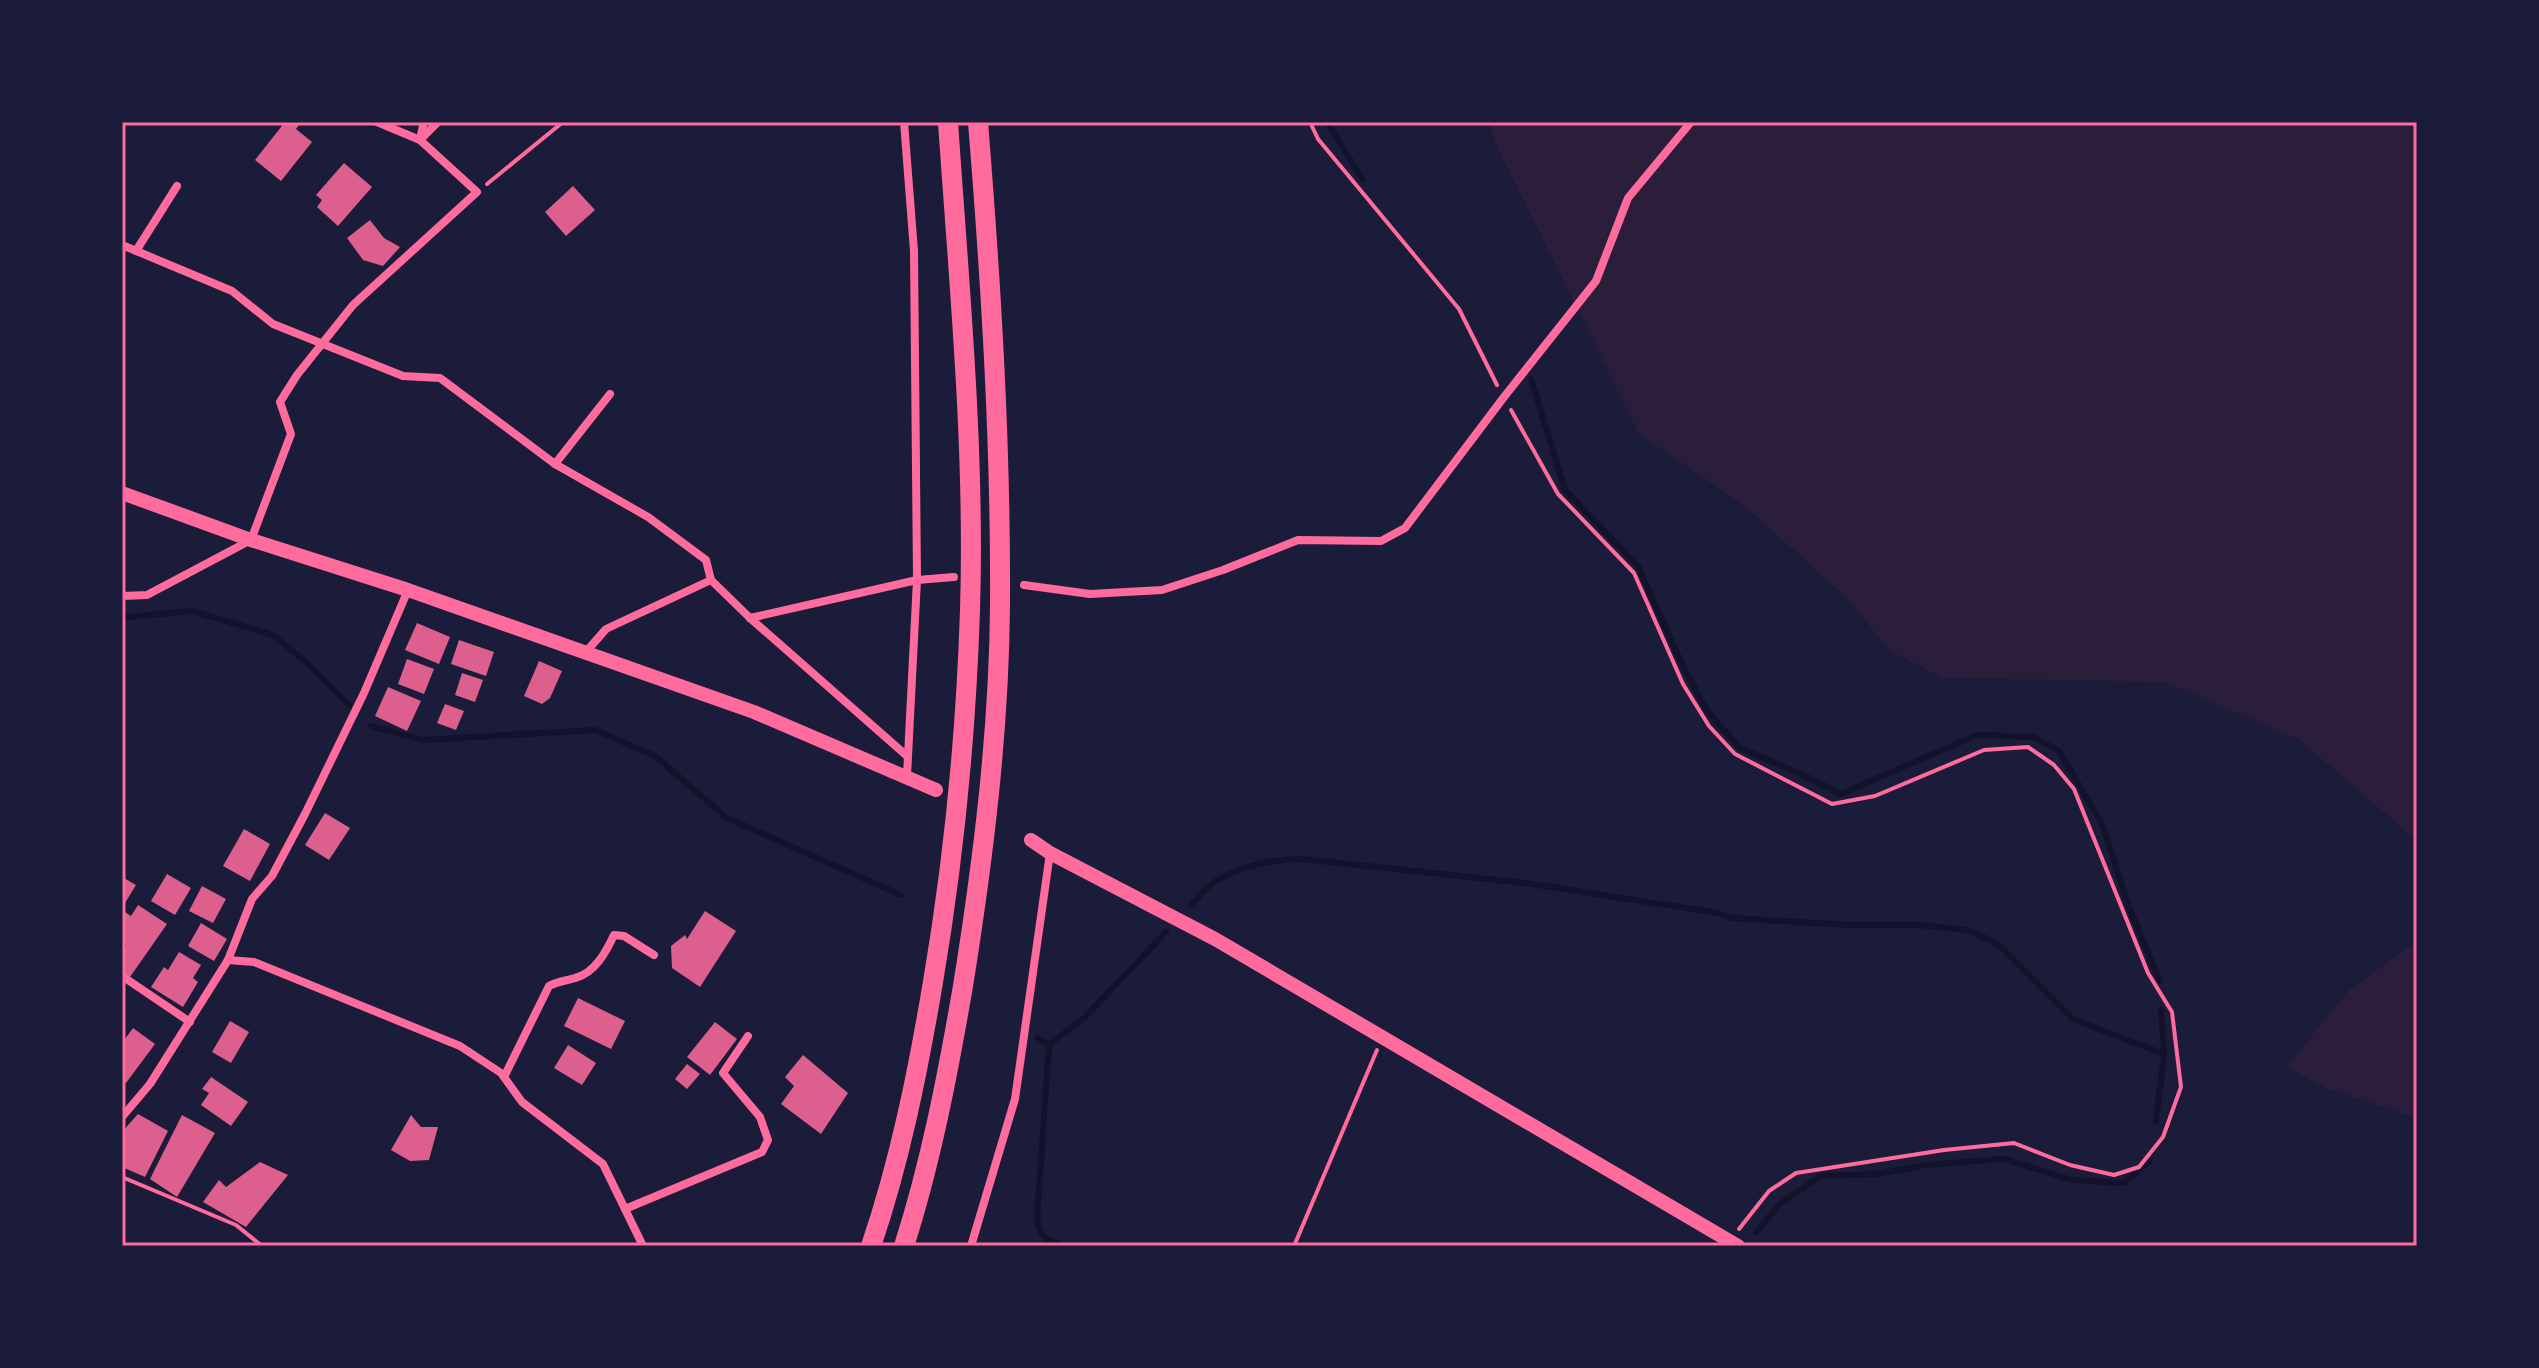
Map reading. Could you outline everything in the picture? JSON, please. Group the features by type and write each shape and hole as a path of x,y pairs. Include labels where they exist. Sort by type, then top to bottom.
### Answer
{"highway":[{"path":"871,1246 920,1059 949,886 963,751 970,607 969,449 948,122"},
{"path":"904,1246 949,1067 979,890 992,756 1000,609 999,447 992,300 978,122"}],"street":[{"path":"122,596 147,595 251,540 291,434 280,402 297,375 353,305 477,192 420,140 377,122"},
{"path":"420,140 424,122"},
{"path":"420,140 438,122"},
{"path":"904,122 914,251 917,580 907,776"},
{"path":"1024,585 1090,594 1162,590 1298,540 1381,541 1405,528 1596,281 1628,198 1691,122"},
{"path":"136,251 177,186"},
{"path":"122,245 232,291 273,324 403,376 440,378 555,464 648,517 706,560 711,580 907,756"},
{"path":"555,464 610,394"},
{"path":"122,493 754,712 936,790"},
{"path":"750,618 917,580 954,577"},
{"path":"585,653 606,629 711,580"},
{"path":"122,1117 150,1084 228,960 252,899 272,876 312,801 364,693 408,590"},
{"path":"1031,840 1050,853 1215,939 1732,1244"},
{"path":"971,1246 1015,1099 1050,853"},
{"path":"504,1077 549,986 558,981 579,978 591,969 606,952 614,935 624,936 654,955"},
{"path":"228,960 254,962 460,1046 504,1077 522,1102 603,1164 643,1246"},
{"path":"122,976 190,1022"},
{"path":"625,1209 762,1152 768,1140 760,1117 723,1073 748,1036"}],"path":[{"path":"477,192 563,122"},
{"path":"1310,122 1318,139 1459,309 1558,494 1634,573 1683,684 1709,726 1735,754 1832,804 1875,796 1984,750 2028,747 2054,765 2074,789 2148,973 2172,1012 2181,1087 2163,1137 2139,1167 2114,1175 2070,1165 2014,1143 1851,1163 1796,1173 1769,1191 1732,1244"},
{"path":"1294,1246 1383,1037"},
{"path":"122,1177 236,1225 262,1246"}],"shaded area":[{"path":"1489,122 2417,122 2417,841 2300,740 2165,682 1942,678 1889,650 1849,600 1745,506 1639,434 1497,147"},
{"path":"2417,941 2417,1118 2326,1088 2287,1067 2348,991"}],"building":[{"path":"285,122 301,122 296,129 312,142 281,181 255,160"},
{"path":"344,163 372,187 338,226 317,207 322,200 316,195"},
{"path":"573,186 595,210 566,236 545,212"},
{"path":"370,220 384,238 400,247 383,266 363,260 347,238"},
{"path":"417,623 450,637 439,664 405,650"},
{"path":"459,640 494,652 486,676 451,664"},
{"path":"407,659 434,669 424,694 398,684"},
{"path":"539,661 562,671 550,698 542,704 524,696"},
{"path":"462,673 483,680 475,702 455,695"},
{"path":"388,687 421,701 407,731 375,716"},
{"path":"445,704 464,711 456,730 437,723"},
{"path":"325,813 350,828 329,860 305,845"},
{"path":"244,829 270,844 250,881 223,866"},
{"path":"167,874 191,888 175,915 151,901"},
{"path":"122,877 136,885 122,908"},
{"path":"202,886 226,899 213,923 189,911"},
{"path":"138,905 167,924 130,977 122,972 122,951 126,945 122,943 122,917 125,912 131,916"},
{"path":"705,911 736,931 700,987 672,968 671,946 685,935 687,939"},
{"path":"201,923 227,939 214,961 188,946"},
{"path":"179,952 201,965 193,978 198,982 183,1007 151,987 164,967 168,970"},
{"path":"578,998 625,1021 611,1049 564,1026"},
{"path":"230,1021 249,1032 231,1063 212,1052"},
{"path":"715,1022 737,1039 710,1075 687,1057"},
{"path":"133,1028 155,1044 126,1083 122,1080 122,1043"},
{"path":"568,1045 596,1063 582,1085 554,1068"},
{"path":"803,1055 848,1093 821,1134 781,1104 794,1086 785,1077"},
{"path":"687,1064 700,1074 687,1089 675,1079"},
{"path":"211,1077 248,1102 231,1126 201,1105 209,1093 202,1089"},
{"path":"138,1114 168,1131 145,1177 122,1167 122,1132"},
{"path":"182,1115 215,1133 177,1197 150,1179"},
{"path":"411,1115 421,1127 438,1127 429,1160 410,1161 391,1150"},
{"path":"260,1162 288,1175 246,1227 203,1202 219,1180 226,1187"}],"waterway":[{"path":"1327,122 1363,180"},
{"path":"1531,379 1565,490 1638,566 1707,711 1740,748 1841,794 1977,735 2034,737 2059,751 2102,824 2129,907 2160,981"},
{"path":"122,615 192,611 273,635 306,662 349,705"},
{"path":"371,726 423,740 595,730 655,756 727,818 901,895"},
{"path":"1191,905 1211,884 1224,876 1268,862 1302,859 1525,883 1718,913 1732,918 1849,925 1919,925 1968,930 1998,944 2073,1019 2164,1054"},
{"path":"1064,1246 1045,1237 1037,1218 1049,1045 1085,1017 1166,932"},
{"path":"2156,1122 2164,1054 2161,1010"},
{"path":"1038,1038 1049,1045"},
{"path":"1756,1232 1781,1203 1821,1176 1877,1174 1925,1165 2004,1159 2072,1180 2124,1183 2150,1161"}]}
